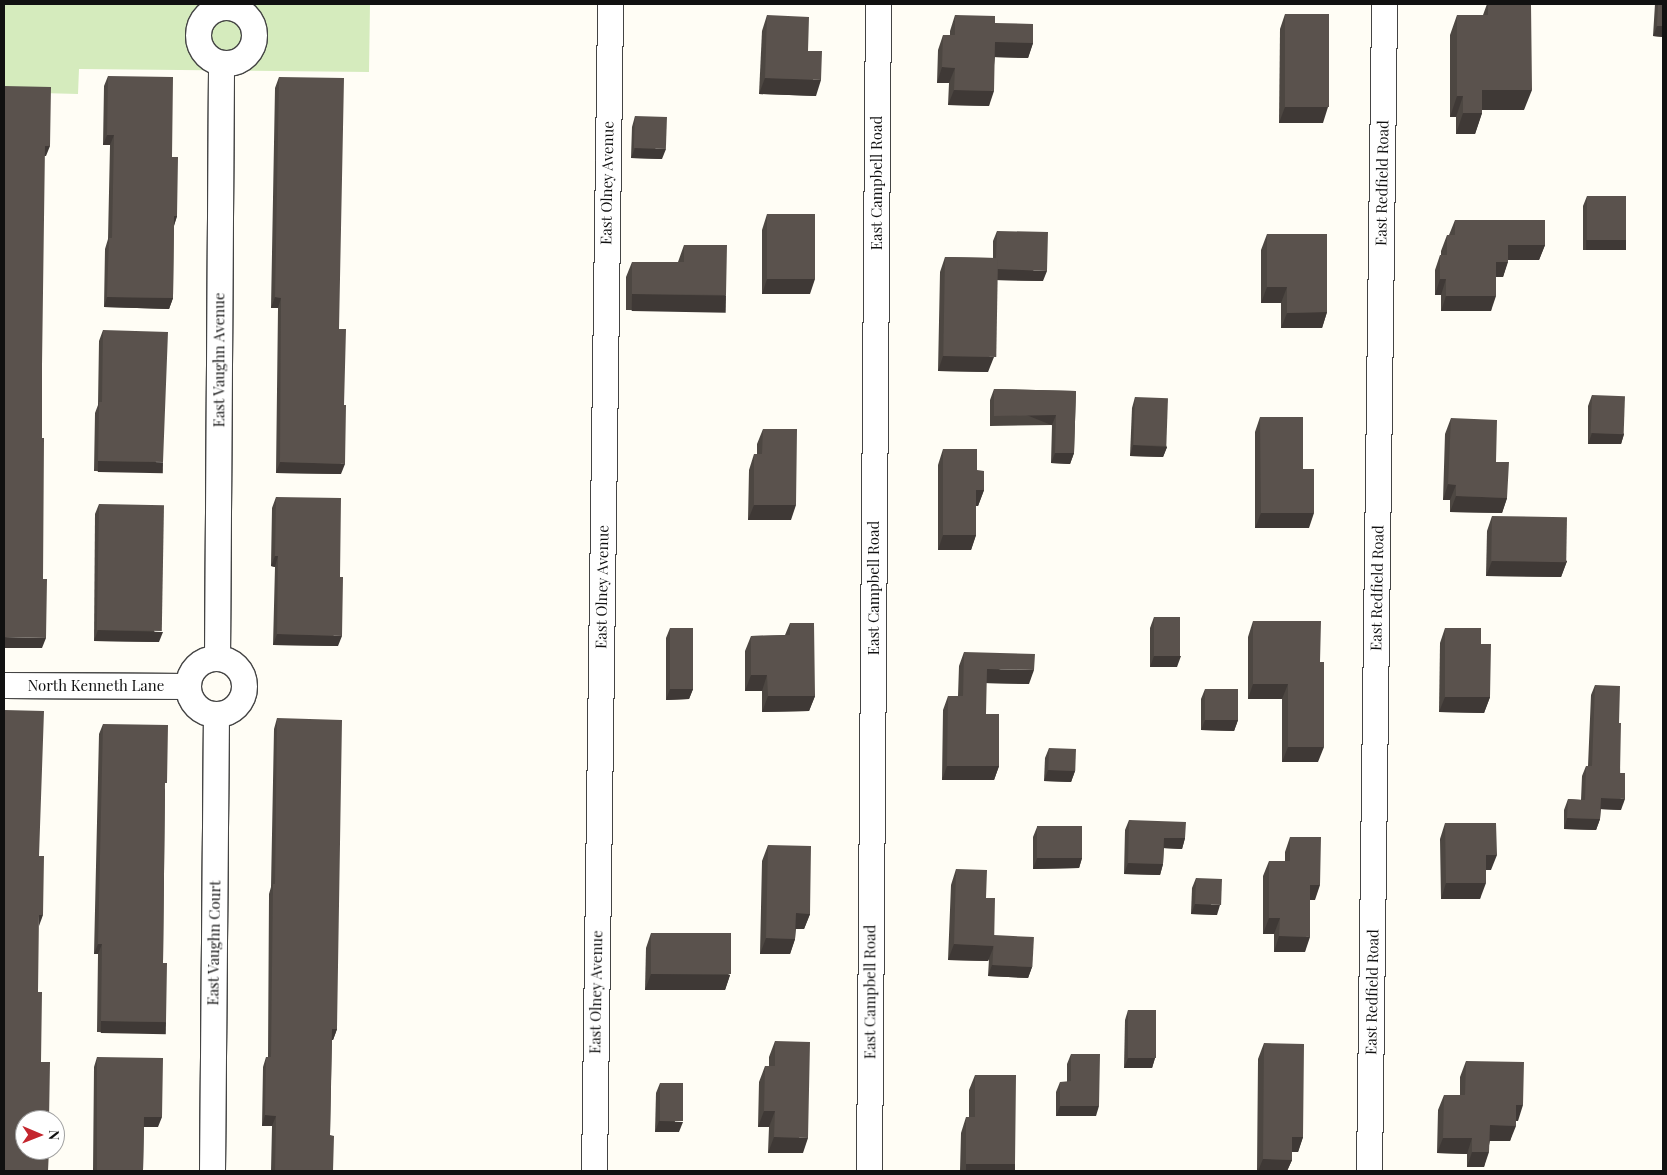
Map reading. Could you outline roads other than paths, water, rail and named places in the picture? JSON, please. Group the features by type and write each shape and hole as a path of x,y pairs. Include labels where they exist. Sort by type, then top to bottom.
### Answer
{"street":[{"name":"East Olney Avenue","path":"594,1171 610,4"},
{"name":"East Campbell Road","path":"869,1171 878,4"},
{"name":"East Redfield Road","path":"1369,1171 1384,4"},
{"path":"233,5 249,18 254,28 254,38 251,48 245,56 235,62 221,63 211,59 204,52 199,42 198,31 208,13 221,7 233,5"},
{"name":"East Vaughn Avenue","path":"217,658 221,63"},
{"path":"217,658 230,662 236,667 242,676 244,686 242,696 236,706 228,712 216,714 204,712 195,706 189,697 187,686 189,676 195,667 207,659 217,658"},
{"name":"North Kenneth Lane","path":"4,685 187,686"},
{"name":"East Vaughn Court","path":"212,1171 216,714"}]}
